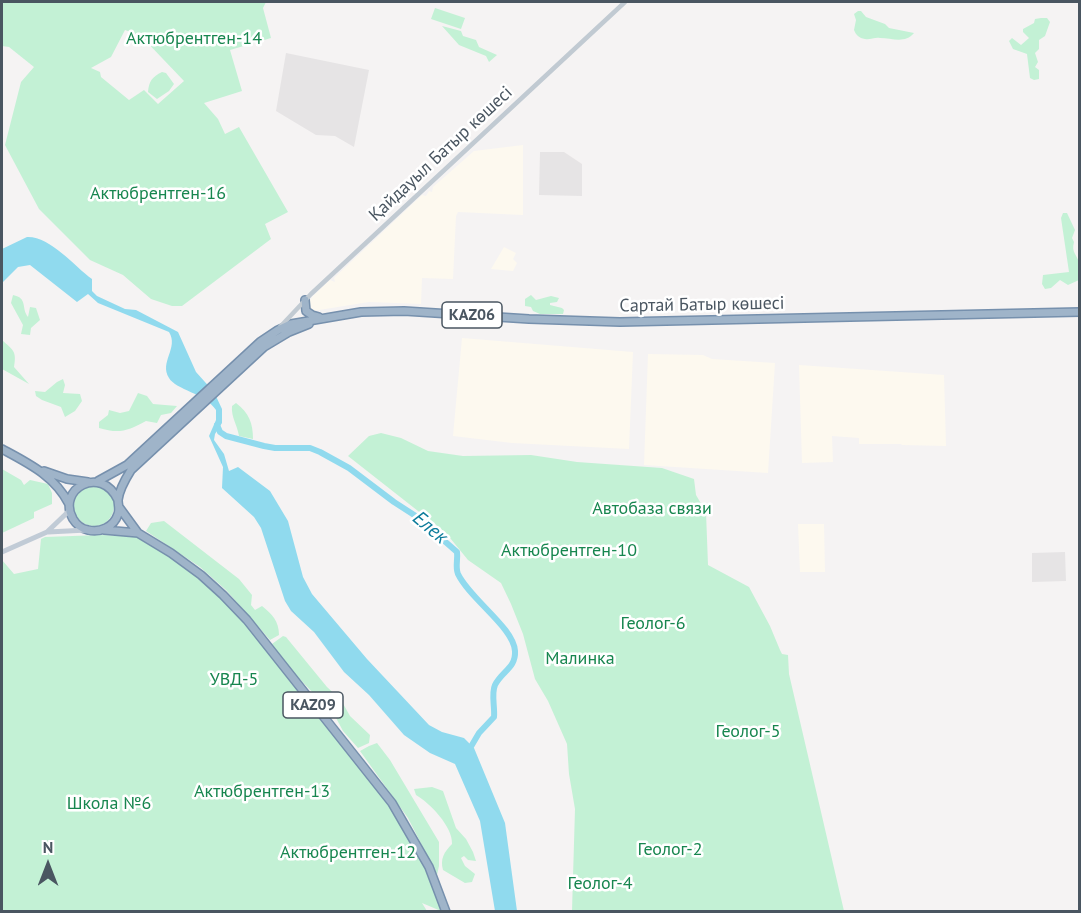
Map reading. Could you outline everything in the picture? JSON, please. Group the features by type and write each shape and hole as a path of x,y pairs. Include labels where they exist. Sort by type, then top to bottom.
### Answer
{"highway":[{"path":"305,300 304,308 309,313 325,318"},
{"name":"Сартай Батыр көшесі","path":"325,318 361,312 404,311 620,322 1080,312"},
{"name":"KАZ06","path":"101,530 114,522 126,479 131,470 260,342 291,324 325,318"},
{"name":"KАZ06","path":"232,372 289,332 325,318"},
{"name":"KАZ06","path":"98,482 127,465 160,439"},
{"path":"2,449 39,469 67,478 107,485 114,491 119,503"},
{"path":"39,469 61,489 76,523 87,530 101,530"},
{"path":"70,507 75,490 88,482"},
{"name":"KAZ09","path":"119,503 138,533 201,575 247,620 392,803 429,867 446,912"},
{"name":"KAZ09","path":"101,530 138,533"}],"main road":[{"path":"46,532 70,507"},
{"path":"2,552 46,532 87,530"}],"street":[{"name":"Қайдауыл Батыр көшесі","path":"264,348 305,300 625,2"}],"shaded area":[{"path":"286,53 369,70 354,147 335,136 316,135 276,111"},
{"path":"523,145 523,215 458,212 453,279 422,278 421,304 369,302 313,311 307,305 330,280 335,282 334,278 422,195 426,196 429,191 432,192 433,187 474,151"},
{"path":"540,152 564,152 582,164 582,196 539,195"},
{"path":"504,247 516,253 513,259 517,263 513,271 491,269"},
{"path":"462,338 633,352 629,449 512,443 453,436"},
{"path":"648,354 703,355 712,359 775,363 768,473 644,465"},
{"path":"799,365 944,375 946,446 859,444 859,438 832,436 833,462 802,463"},
{"path":"798,524 824,524 825,572 800,572"},
{"path":"1065,552 1066,581 1032,582 1032,553"}],"green space":[{"name":"Актюбрентген-16","path":"2,2 266,2 263,8 271,38 230,50 242,91 204,103 218,119 225,134 239,127 288,212 265,224 271,239 182,306 172,306 151,299 123,275 90,260 39,209 5,145 21,82 34,67 9,47 2,46","holes":["125,30 141,36 184,81 158,104 144,90 129,100 101,77 100,72 91,68 111,57"]},
{"path":"435,8 465,18 461,29 431,19"},
{"path":"858,11 889,28 914,33 898,40 861,38 854,30 856,20 854,14"},
{"path":"1047,18 1050,22 1045,36 1039,40 1039,49 1035,53 1038,62 1035,67 1039,70 1039,79 1034,80 1030,78 1027,54 1013,49 1009,41 1012,38 1021,45 1029,38 1023,29 1034,23 1035,19"},
{"path":"442,26 461,31 463,36 476,40 479,47 497,55 489,62 486,56 459,45"},
{"path":"162,72 166,73 174,84 169,91 157,99 148,92 148,88 150,82"},
{"path":"1063,213 1067,213 1075,230 1072,238 1080,265 1079,280 1068,285 1060,280 1051,288 1045,289 1042,284 1043,275 1069,272 1061,218"},
{"path":"13,295 21,298 28,317 30,307 36,308 40,320 31,328 30,335 21,334 23,325 11,303"},
{"path":"531,295 536,300 551,296 559,298 557,302 550,303 550,305 562,308 563,314 540,314 533,311 531,307 525,306 525,299"},
{"path":"2,340 13,351 14,367 29,384 2,369"},
{"path":"63,379 65,385 63,393 80,394 82,401 75,411 65,417 61,407 42,400 36,396 35,391 45,392"},
{"path":"138,393 147,396 153,404 177,406 171,413 161,415 157,423 146,421 118,431 99,428 99,422 108,415 109,410 120,413 129,411"},
{"path":"236,403 249,419 253,439 239,436 232,410 232,406"},
{"path":"381,433 401,438 428,451 463,456 531,455 577,462 662,468 694,479 696,495 706,512 708,565 749,587 782,654 788,655 789,674 844,911 572,911 575,809 567,744 548,701 535,679 523,634 501,583 468,560 446,533 348,456 369,436"},
{"path":"2,469 21,480 24,485 30,480 48,484 52,493 52,504 34,512 34,518 2,533"},
{"path":"94,486 102,487 108,492 113,498 113,514 108,520 102,525 94,526 86,525 80,520 75,514 74,506 75,498 80,492 86,487"},
{"path":"164,521 239,579 252,595 251,605 255,610 262,606 274,618 279,635 270,640 226,590 200,567 146,531 151,523"},
{"path":"100,535 136,536 151,544 199,578 245,623 388,804 425,868 441,911 422,903 427,911 2,911 2,560 14,574 38,569 41,539"},
{"path":"283,636 341,700 350,716 370,735 369,743 358,748 343,731 335,716 295,674 272,644"},
{"path":"377,743 390,760 439,842 437,875 408,818 360,751"},
{"path":"432,787 443,791 456,828 466,839 473,852 476,861 468,860 464,856 461,858 465,866 475,874 472,882 465,883 443,870 442,859 452,844 449,830 440,816 416,795 414,789"}],"water":[{"path":"27,237 36,238 53,246 92,279 92,291 97,296 125,309 136,310 178,332 196,372 214,392 222,409 222,423 214,440 224,454 229,471 238,467 270,491 288,521 303,577 312,594 367,659 429,725 442,732 464,738 474,748 505,823 517,911 495,911 480,821 455,764 430,753 404,735 369,695 344,672 314,632 291,611 285,601 261,528 254,517 222,488 223,467 209,436 216,420 216,410 211,404 178,386 169,378 166,366 172,344 169,332 98,303 88,294 77,302 30,265 18,267 2,283 2,249"}],"waterway":[{"name":"Елек","path":"217,425 220,432 226,436 264,446 310,448 320,452 349,468 425,522 457,552 458,574 464,584 500,623 513,642 515,651 511,666 495,685 494,717 479,733 469,750"}],"park label":[{"name":"Актюбрентген-14","path":"194,39"},
{"name":"Автобаза связи","path":"652,509"},
{"name":"Актюбрентген-10","path":"569,551"},
{"name":"Геолог-6","path":"653,624"},
{"name":"Малинка","path":"580,659"},
{"name":"УВД-5","path":"234,680"},
{"name":"Геолог-5","path":"748,732"},
{"name":"Актюбрентген-13","path":"262,792"},
{"name":"Школа №6","path":"109,804"},
{"name":"Геолог-2","path":"670,850"},
{"name":"Актюбрентген-12","path":"348,853"},
{"name":"Геолог-4","path":"600,884"}]}
